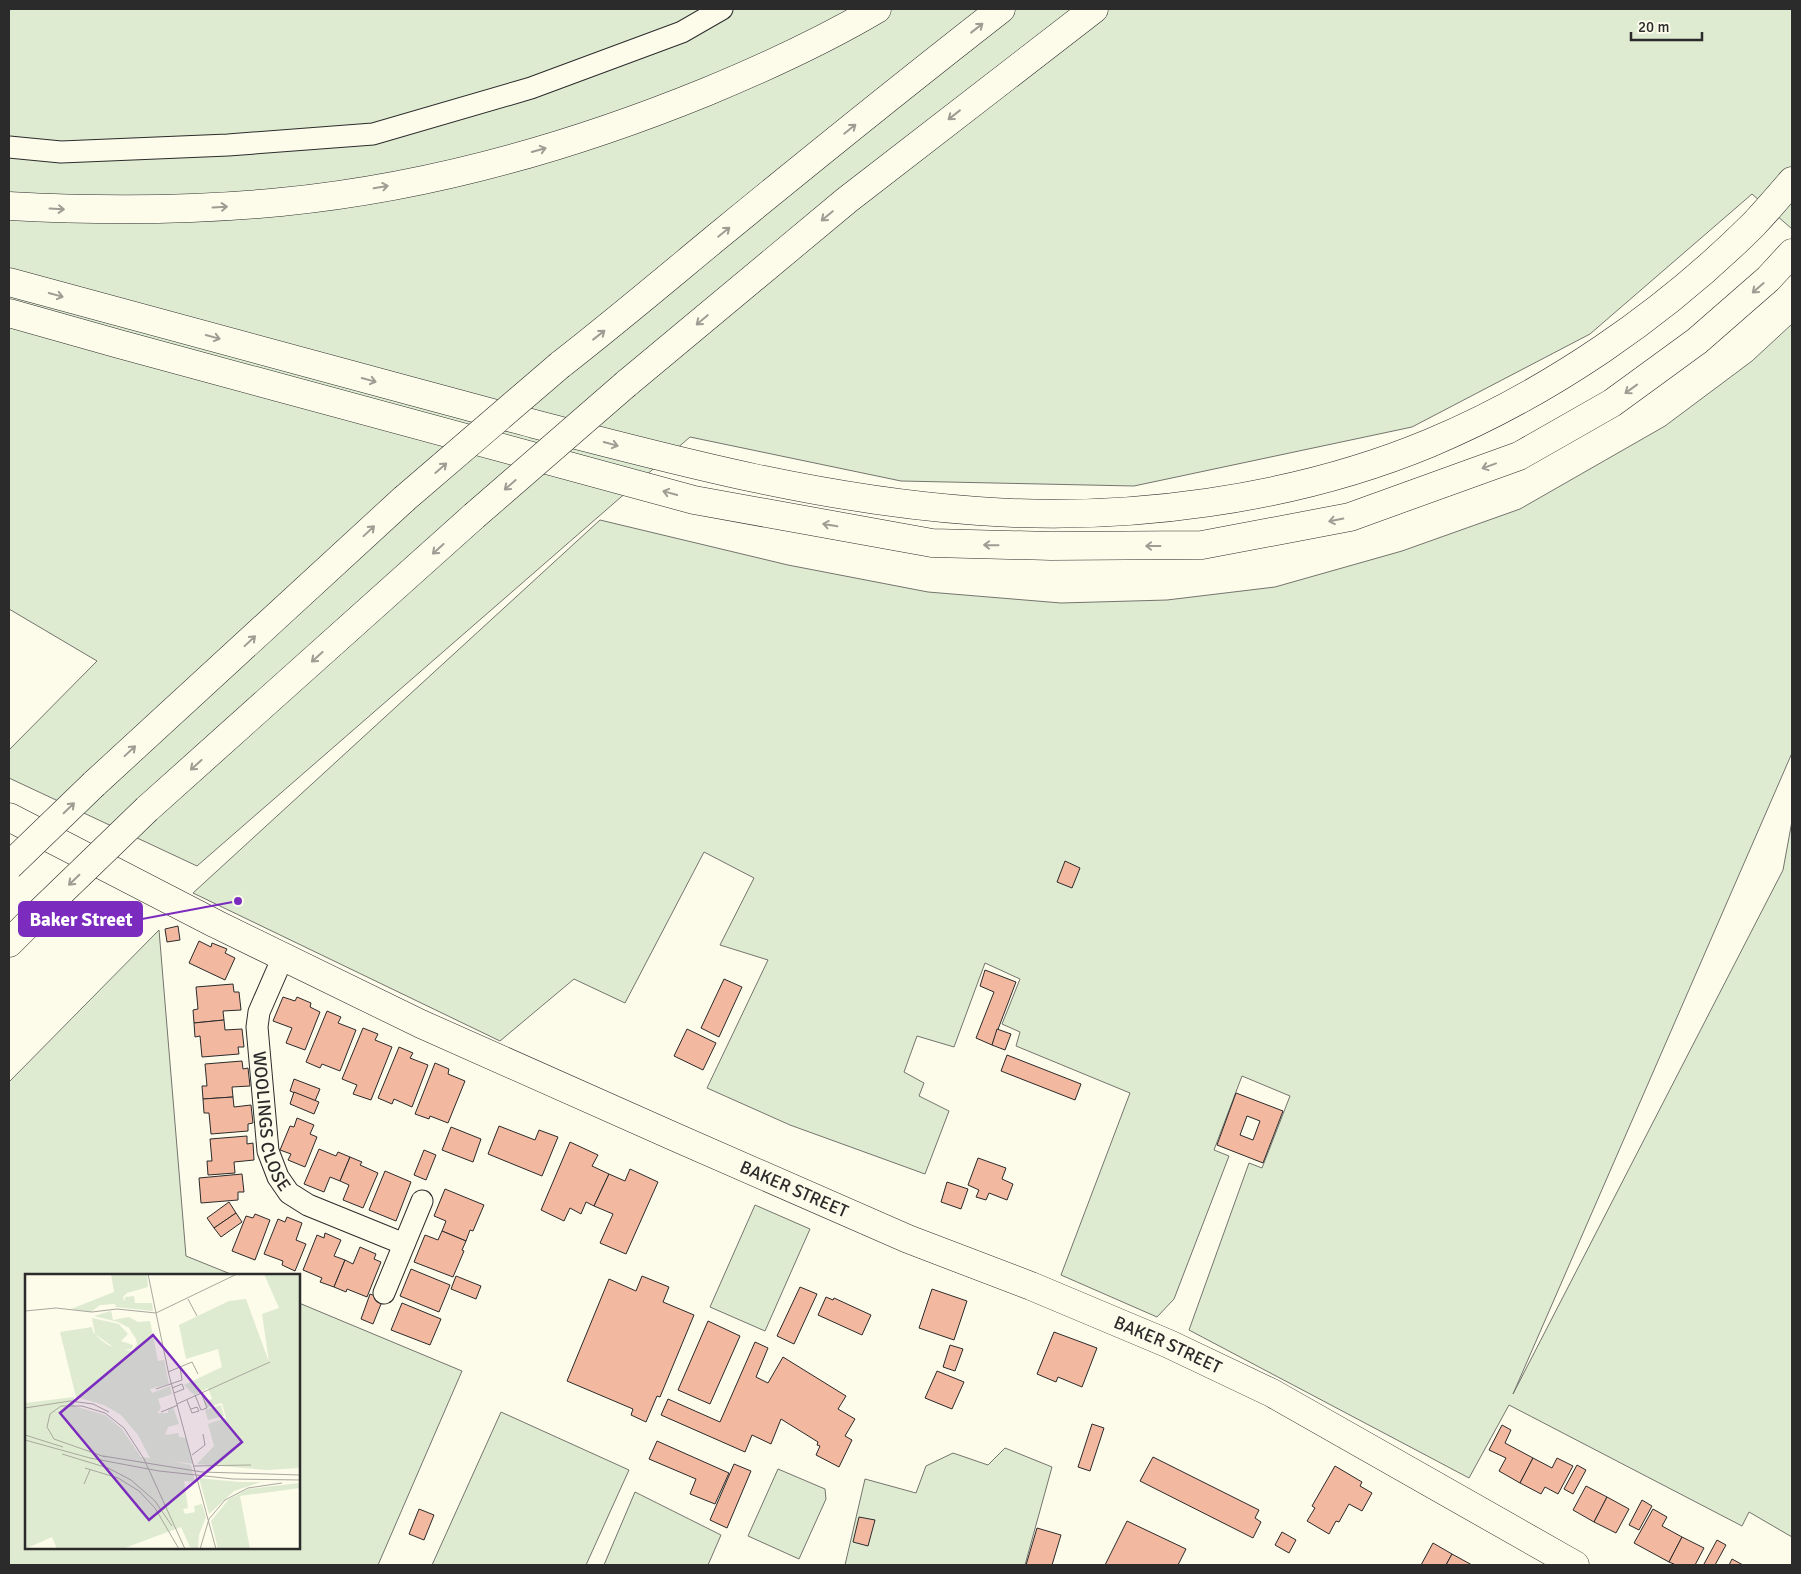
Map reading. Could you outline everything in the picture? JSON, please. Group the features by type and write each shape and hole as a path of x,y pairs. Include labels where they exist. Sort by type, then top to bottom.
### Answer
{"main road":[{"path":"9,206 77,210 219,207 282,202 415,182 488,164 627,122 748,74 800,50 877,9"},
{"path":"9,866 94,784 404,499 560,365 619,319 908,81 1001,9"},
{"path":"9,943 146,809 474,516 626,384 847,200 993,85 1094,9"},
{"path":"993,85 1109,9"},
{"path":"9,282 645,453 778,483 847,496 981,512 1121,511 1197,504 1298,484 1429,443 1475,422 1563,375 1637,324 1692,281 1754,223 1792,181"},
{"path":"9,313 138,350 694,500 932,543 1051,546 1202,545 1350,517 1519,456 1612,403 1689,346 1768,279 1792,253"},
{"name":"BAKER STREET","path":"9,817 283,957 421,1024 908,1239 1030,1286 1169,1344 1294,1405 1575,1565"}],"street":[{"path":"9,147 61,152 228,145 373,134 531,88 682,32 722,9"},
{"name":"WOOLINGS CLOSE","path":"283,957 259,1012 257,1027 268,1152 278,1177 289,1193 308,1205 404,1244"},
{"path":"384,1293 422,1201"}],"green space":[{"path":"9,9 1792,9 1792,229 1752,194 1590,334 1412,427 1134,486 901,481 690,437 197,866 9,778 9,750 97,661 9,609"},
{"path":"1792,324 1792,753 1513,1394 1783,870 1792,821 1792,1537 1749,1512 1742,1526 1509,1405 1469,1478 1189,1330 1249,1163 1262,1168 1290,1096 1242,1076 1214,1150 1229,1156 1174,1299 1157,1317 1061,1275 1130,1093 1016,1046 1020,1032 1002,1024 1020,979 985,963 954,1047 917,1036 904,1072 924,1083 919,1096 949,1111 925,1174 790,1125 707,1088 768,960 720,945 754,878 704,852 625,1003 574,979 500,1041 193,893 600,520 788,565 928,592 1061,603 1167,600 1275,587 1402,551 1520,509 1665,426 1752,361"},
{"path":"159,930 186,1256 231,1274 25,1274 25,1549 300,1549 300,1303 462,1371 378,1565 9,1565 9,1082"},
{"path":"755,1205 810,1229 765,1331 710,1307"},
{"path":"501,1412 629,1470 586,1565 432,1565"},
{"path":"1005,1448 1052,1467 1025,1565 845,1565 865,1479 916,1493 926,1466 953,1453 988,1465"},
{"path":"778,1469 825,1489 826,1499 799,1559 748,1536"},
{"path":"635,1492 721,1535 708,1565 604,1565"}],"building":[{"path":"1065,861 1080,868 1072,888 1057,882"},
{"path":"178,926 180,940 167,942 165,929"},
{"path":"199,941 211,947 212,943 227,949 225,953 235,958 225,980 189,963"},
{"path":"985,970 1016,982 992,1045 976,1038 994,992 980,986"},
{"path":"724,979 742,987 719,1037 701,1028"},
{"path":"233,984 234,992 239,992 241,1010 223,1011 224,1020 194,1023 193,1010 198,1009 196,987"},
{"path":"283,997 295,1001 297,997 311,1003 310,1007 320,1012 305,1050 286,1043 292,1028 273,1021"},
{"path":"327,1011 341,1017 338,1023 356,1030 340,1071 322,1064 320,1068 306,1062"},
{"path":"224,1020 225,1030 242,1029 244,1047 238,1047 239,1054 202,1057 200,1036 195,1037 194,1023"},
{"path":"363,1028 378,1034 375,1040 392,1047 371,1100 353,1094 357,1085 342,1079"},
{"path":"687,1029 716,1043 703,1070 674,1056"},
{"path":"997,1029 1011,1034 1005,1050 992,1045"},
{"path":"399,1047 413,1053 410,1058 428,1065 412,1107 394,1099 392,1104 378,1098"},
{"path":"1007,1055 1081,1084 1075,1100 1001,1071"},
{"path":"242,1061 243,1069 248,1068 250,1086 232,1087 233,1097 203,1099 202,1086 207,1086 205,1064"},
{"path":"435,1063 449,1069 448,1074 465,1081 448,1123 430,1116 429,1119 415,1114"},
{"path":"294,1079 320,1089 315,1101 290,1091"},
{"path":"294,1092 319,1102 314,1114 290,1104"},
{"path":"1236,1093 1283,1111 1263,1163 1217,1145","holes":["1247,1116 1260,1121 1253,1140 1240,1135"]},
{"path":"233,1097 234,1107 251,1105 253,1123 248,1124 248,1131 211,1134 209,1113 204,1113 203,1099"},
{"path":"297,1118 314,1125 310,1134 317,1137 305,1167 288,1160 291,1154 280,1150 290,1126 294,1127"},
{"path":"499,1126 535,1140 539,1130 558,1137 542,1176 488,1154"},
{"path":"451,1127 481,1139 473,1162 442,1150"},
{"path":"247,1136 247,1144 253,1143 254,1160 234,1162 235,1173 208,1175 207,1161 212,1161 210,1139"},
{"path":"570,1142 598,1155 592,1166 609,1174 594,1206 586,1202 581,1214 570,1208 564,1221 541,1210"},
{"path":"319,1149 336,1156 338,1152 350,1157 340,1181 330,1177 324,1192 304,1184"},
{"path":"424,1150 436,1155 426,1180 414,1175"},
{"path":"350,1157 362,1162 360,1165 378,1173 363,1208 343,1200 349,1185 340,1181"},
{"path":"978,1158 1006,1168 1002,1179 1013,1184 1007,1200 989,1193 986,1200 976,1197 979,1190 968,1185"},
{"path":"630,1169 658,1182 626,1254 600,1243 613,1214 594,1206 609,1174 625,1181"},
{"path":"385,1171 411,1182 396,1221 369,1210"},
{"path":"242,1174 244,1192 238,1192 238,1200 201,1203 199,1178"},
{"path":"947,1182 968,1189 961,1209 941,1202"},
{"path":"445,1189 484,1205 473,1231 470,1230 466,1241 442,1231 446,1221 434,1216"},
{"path":"229,1202 236,1213 214,1228 207,1218"},
{"path":"236,1213 242,1222 221,1237 214,1228"},
{"path":"255,1214 270,1220 255,1260 232,1251 246,1216 253,1218"},
{"path":"287,1217 302,1223 296,1240 306,1244 295,1271 282,1265 283,1261 264,1254 278,1219 285,1222"},
{"path":"442,1231 466,1241 462,1250 464,1251 453,1277 414,1262 425,1235 438,1240"},
{"path":"325,1233 341,1240 334,1256 345,1260 334,1287 320,1282 322,1278 303,1270 317,1235 324,1238"},
{"path":"360,1247 376,1254 374,1259 381,1262 367,1297 347,1289 346,1292 334,1287 345,1260 353,1264"},
{"path":"411,1269 450,1285 439,1312 400,1296"},
{"path":"456,1276 481,1286 476,1299 451,1289"},
{"path":"642,1276 669,1287 663,1302 694,1315 660,1397 657,1396 646,1422 631,1415 633,1409 567,1381 609,1279 636,1291"},
{"path":"800,1287 817,1294 794,1344 777,1336"},
{"path":"932,1289 967,1301 954,1340 919,1328"},
{"path":"370,1294 383,1299 373,1324 361,1319"},
{"path":"826,1297 833,1300 834,1298 871,1315 862,1335 818,1315"},
{"path":"402,1303 441,1319 430,1345 391,1330"},
{"path":"708,1321 740,1336 710,1404 678,1390"},
{"path":"1054,1332 1097,1348 1082,1387 1058,1377 1056,1382 1037,1374"},
{"path":"755,1342 768,1348 756,1377 768,1383 783,1357 846,1396 838,1409 855,1419 845,1436 852,1440 839,1467 816,1455 820,1446 817,1445 818,1442 781,1419 771,1444 752,1435 745,1452 661,1415 668,1399 720,1422"},
{"path":"950,1345 963,1349 955,1371 943,1367"},
{"path":"937,1371 964,1382 952,1409 925,1398"},
{"path":"1092,1424 1104,1428 1090,1471 1078,1467"},
{"path":"1502,1425 1511,1430 1505,1443 1533,1458 1520,1483 1499,1471 1506,1458 1489,1450"},
{"path":"657,1441 729,1473 715,1504 690,1494 696,1479 649,1459"},
{"path":"1153,1457 1259,1510 1255,1518 1261,1522 1253,1538 1140,1481"},
{"path":"1533,1458 1552,1468 1557,1458 1573,1466 1558,1494 1545,1487 1541,1494 1520,1483"},
{"path":"734,1464 751,1471 727,1528 710,1520"},
{"path":"1577,1465 1586,1470 1573,1494 1564,1489"},
{"path":"1335,1466 1362,1482 1360,1486 1372,1493 1362,1511 1349,1504 1339,1522 1336,1521 1329,1534 1307,1521 1315,1508 1312,1506"},
{"path":"1586,1486 1607,1497 1594,1522 1573,1510"},
{"path":"1607,1497 1629,1509 1616,1533 1594,1522"},
{"path":"1642,1500 1652,1506 1639,1530 1629,1525"},
{"path":"419,1509 434,1515 424,1540 409,1534"},
{"path":"1653,1509 1667,1517 1662,1526 1682,1537 1669,1562 1634,1543"},
{"path":"859,1517 875,1520 868,1546 853,1542"},
{"path":"1127,1521 1186,1549 1178,1565 1105,1565"},
{"path":"1037,1528 1061,1535 1052,1565 1026,1565"},
{"path":"1282,1532 1296,1540 1289,1553 1275,1545"},
{"path":"1682,1537 1704,1548 1695,1565 1676,1565 1669,1562"},
{"path":"1717,1540 1726,1545 1715,1565 1706,1565 1704,1564"},
{"path":"1433,1543 1452,1554 1446,1565 1421,1565"},
{"path":"1452,1554 1472,1565 1446,1565"},
{"path":"1732,1559 1743,1565 1729,1565"}],"place":[{"name":"Baker Street","path":"238,901"}]}
